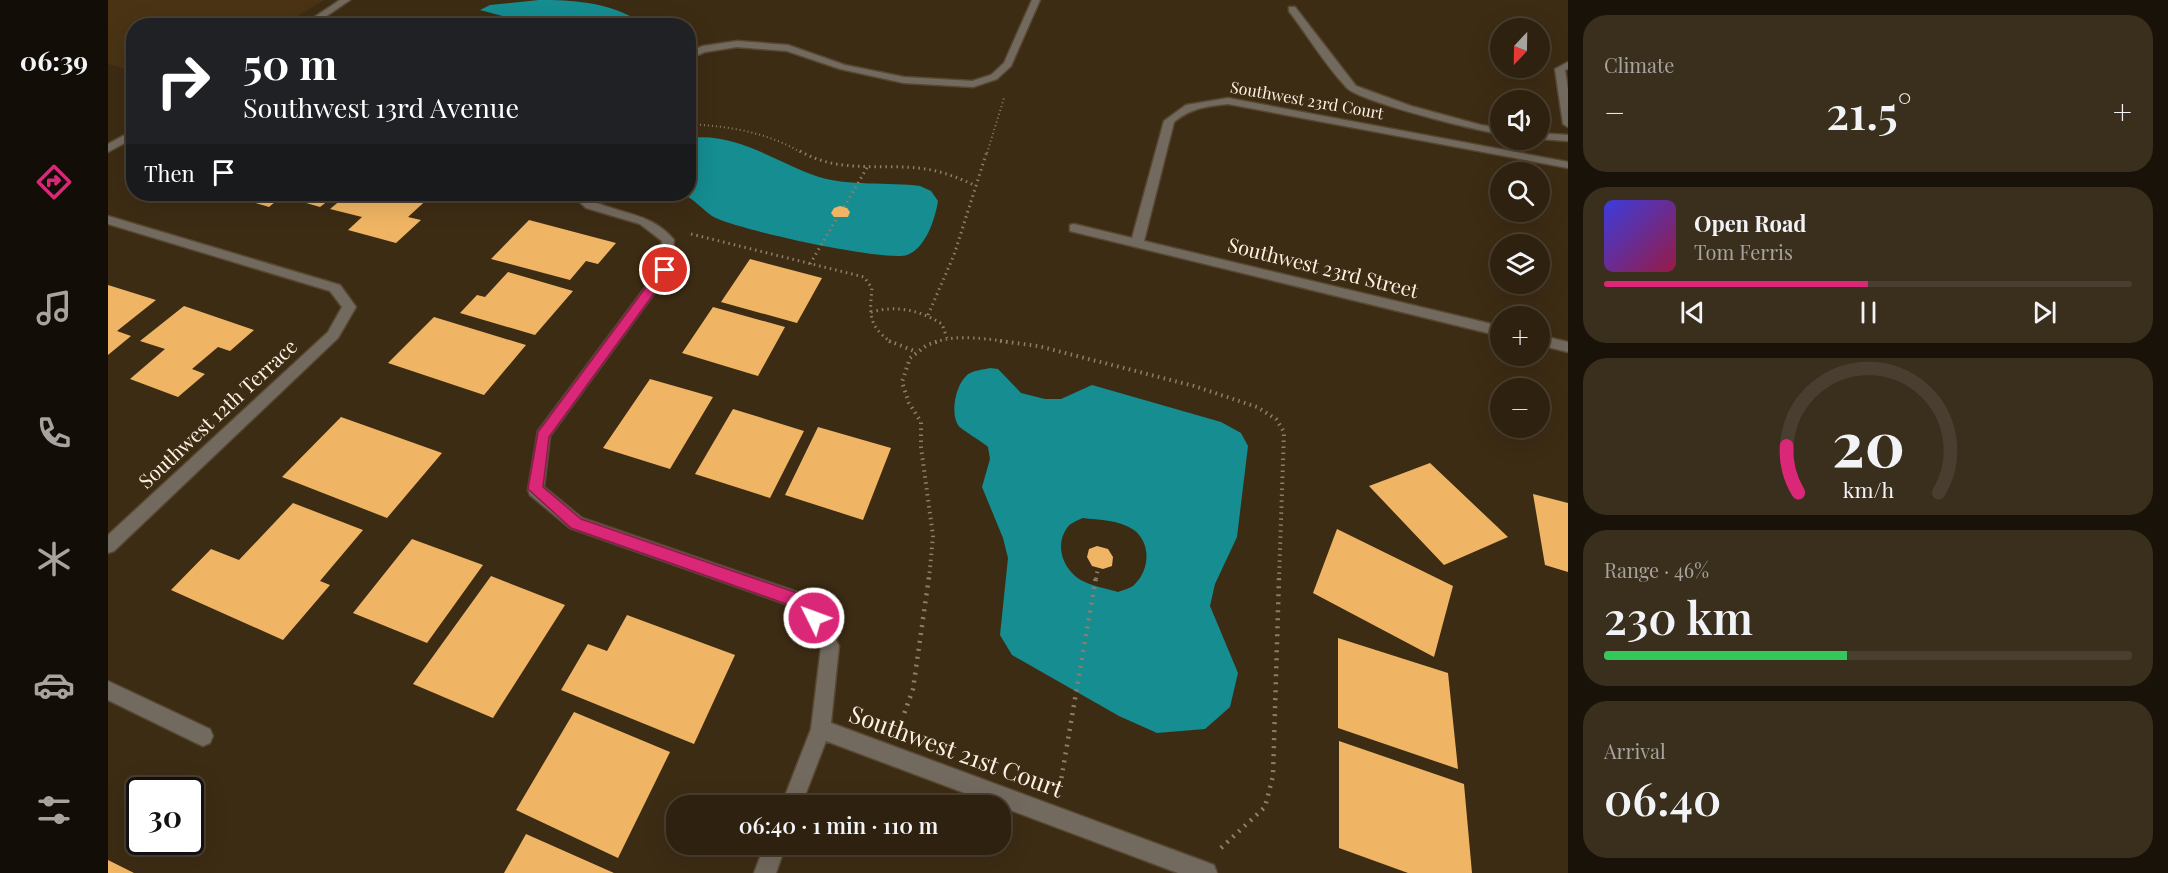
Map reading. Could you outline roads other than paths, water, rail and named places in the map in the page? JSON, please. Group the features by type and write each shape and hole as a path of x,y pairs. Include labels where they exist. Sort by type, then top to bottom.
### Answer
{"street":[{"path":"318,18 346,0"},
{"path":"696,53 737,44 788,48 843,67 904,81 973,84 994,77 1008,64 1036,0"},
{"path":"1292,9 1352,88 1407,108 1490,130"},
{"path":"1568,65 1560,69 1568,124"},
{"name":"Southwest 23rd Court","path":"1137,243 1169,122 1182,109 1200,103 1228,101 1568,165"},
{"path":"1550,137 1568,138"},
{"path":"108,149 126,138"},
{"name":"Southwest 21st Court","path":"585,201 590,205 644,221 668,240 665,270 543,435 536,489 576,524 806,603 830,646 821,729 1203,872"},
{"name":"Southwest 12th Terrace","path":"108,220 335,288 349,307 333,335 108,546"},
{"name":"Southwest 23rd Street","path":"1074,228 1490,329"},
{"path":"1550,343 1568,347"},
{"path":"108,690 203,736"},
{"path":"795,795 821,729"},
{"path":"765,873 772,855"}],"water":[{"path":"539,0 576,1 612,8 634,18 510,18 480,10 490,5"},
{"path":"707,137 740,144 830,180 920,186 931,191 938,201 935,216 924,240 907,255 893,256 841,249 777,236 748,229 712,216 693,201 696,201 696,138"},
{"path":"990,368 998,369 1021,393 1045,399 1061,399 1092,385 1221,422 1241,433 1248,446 1237,537 1215,584 1210,606 1238,673 1230,707 1205,729 1157,733 1119,716 1012,655 1000,635 1008,558 1003,538 982,487 990,459 988,447 958,425 954,413 955,398 963,379 972,372","holes":["1083,518 1122,524 1140,535 1146,549 1146,564 1140,578 1132,587 1118,592 1095,586 1078,578 1066,565 1061,546 1064,534 1068,526"]}]}
